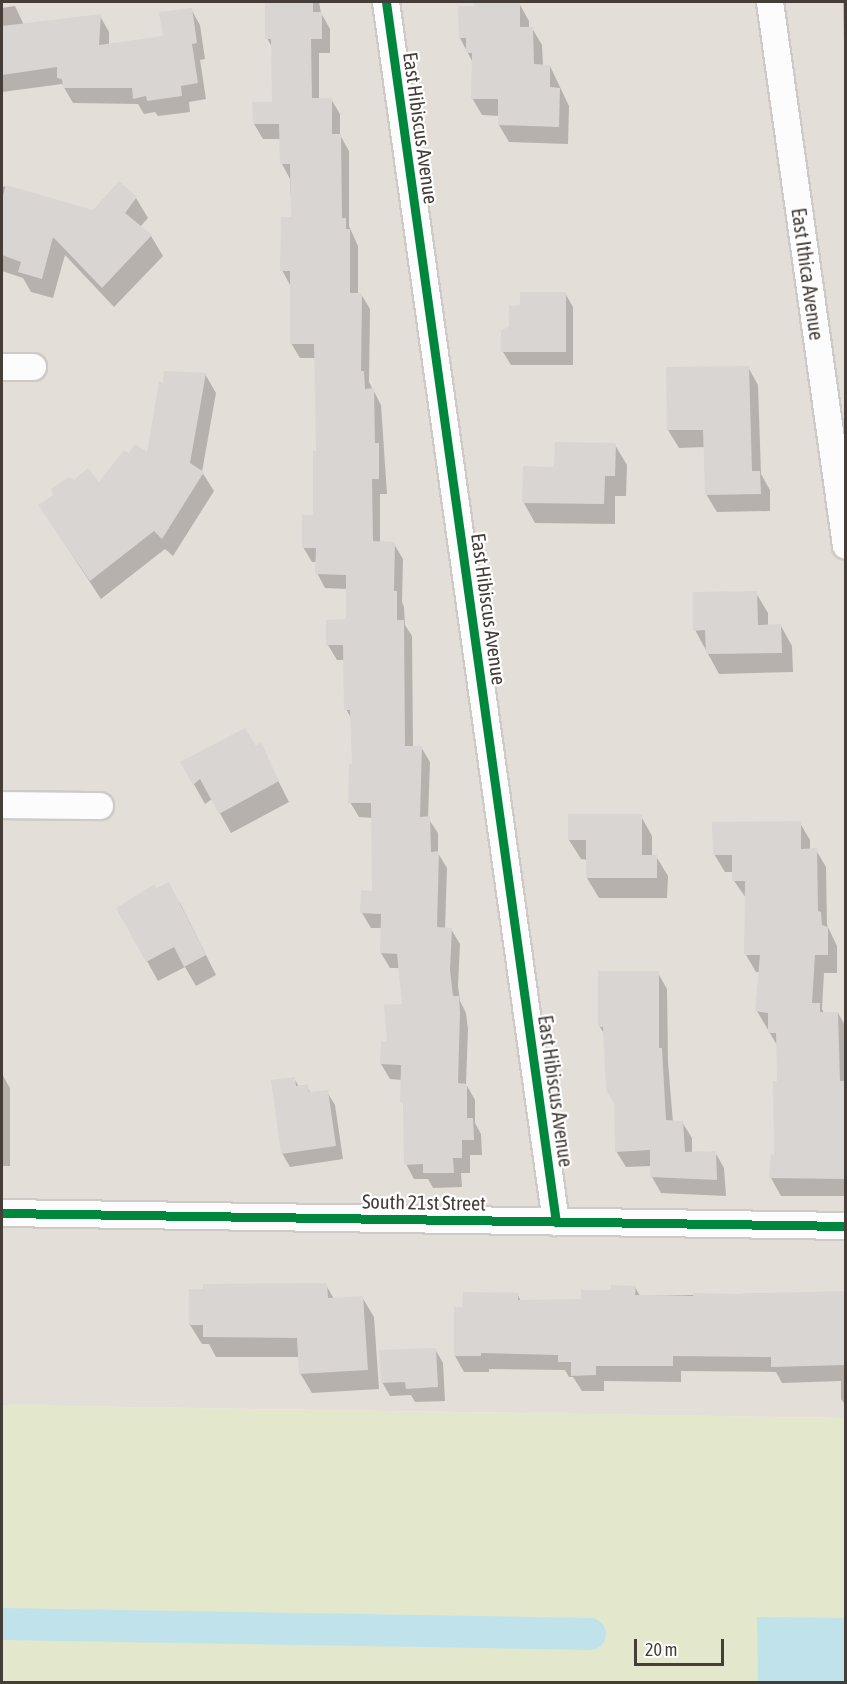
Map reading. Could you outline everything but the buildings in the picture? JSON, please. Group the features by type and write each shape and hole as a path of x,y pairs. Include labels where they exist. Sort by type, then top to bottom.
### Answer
{"street":[{"name":"East Hibiscus Avenue","path":"386,2 556,1222"},
{"name":"East Ithica Avenue","path":"770,2 846,546"},
{"path":"2,367 33,367"},
{"path":"2,805 100,806"},
{"name":"South 21st Street","path":"2,1213 846,1226"}],"shaded area":[{"path":"2,2 845,2 845,1418 2,1405"}],"green space":[{"path":"2,1405 845,1418 845,1682 2,1682"}],"water":[{"path":"757,1617 845,1618 845,1682 758,1682"}],"waterway":[{"path":"2,1624 590,1634"}],"cycle path":[{"path":"386,2 556,1222"},
{"path":"2,1213 846,1226"}]}
